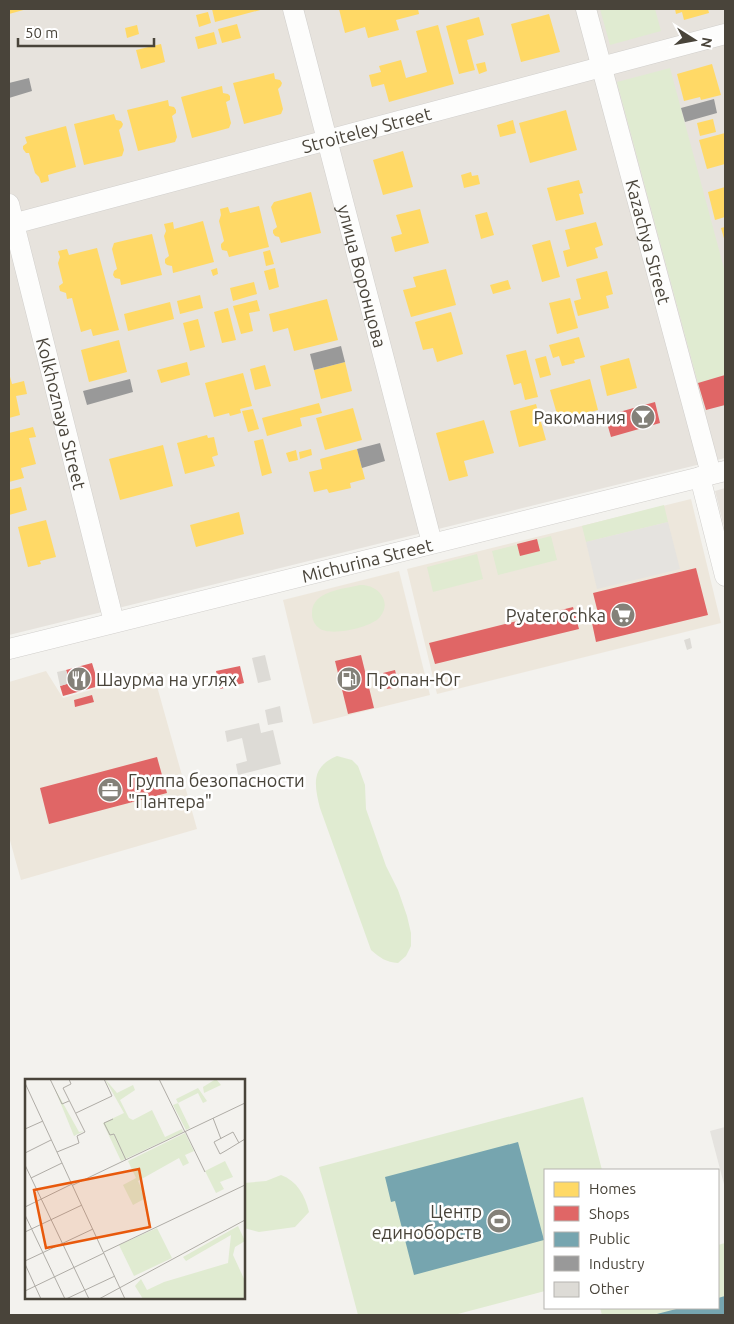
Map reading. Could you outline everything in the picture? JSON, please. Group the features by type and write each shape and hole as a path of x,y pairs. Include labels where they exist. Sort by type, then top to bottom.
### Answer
{"street":[{"name":"улица Воронцова","path":"293,9 432,543"},
{"name":"Kazachya Street","path":"586,9 712,474 725,576"},
{"name":"Stroiteley Street","path":"11,224 725,34"},
{"name":"Kolkhoznaya Street","path":"9,204 11,224 114,622"},
{"name":"Michurina Street","path":"9,648 712,474"}],"shaded area":[{"path":"9,9 725,9 725,458 9,635"},
{"path":"725,488 725,531 715,491"},
{"path":"691,499 721,623 437,694 407,569"},
{"path":"668,522 680,569 597,589 586,542"},
{"path":"399,571 430,695 313,724 283,600"},
{"path":"46,671 63,698 153,672 197,829 21,880 9,837 9,682"},
{"path":"725,1127 725,1188 710,1131"}],"green space":[{"path":"600,9 655,9 661,31 610,45"},
{"path":"670,68 725,272 725,375 698,383 617,82"},
{"path":"664,505 668,522 586,542 582,526"},
{"path":"551,536 557,560 498,575 492,551"},
{"path":"477,554 483,579 433,592 427,567"},
{"path":"360,585 372,587 381,595 385,605 380,617 368,625 350,630 324,631 316,625 312,614 313,606 317,600 329,592"},
{"path":"337,756 352,760 358,766 365,785 366,809 386,866 398,890 407,916 411,933 411,946 406,956 398,963 383,959 371,950 320,808 316,791 316,777 323,765"},
{"path":"583,1097 602,1169 544,1169 544,1291 454,1315 358,1315 319,1167"},
{"path":"281,1175 292,1181 300,1189 309,1212 295,1227 259,1232 245,1228 245,1183 266,1181"},
{"path":"725,1243 725,1315 602,1315 600,1309 719,1309 719,1245"}],"building: Homes":[{"path":"9,9 27,9 9,14"},
{"path":"212,9 264,9 215,22"},
{"path":"339,9 418,9 419,14 396,20 399,30 368,38 365,27 345,33"},
{"path":"675,9 708,9 709,13 684,20 682,12 676,14"},
{"path":"208,12 211,23 199,27 196,15"},
{"path":"549,14 560,52 521,62 511,24"},
{"path":"479,17 484,35 467,40 475,70 459,74 446,26"},
{"path":"237,24 241,38 222,43 218,29"},
{"path":"137,25 139,34 127,38 125,28"},
{"path":"438,25 454,84 389,102 384,84 372,87 369,75 381,72 379,66 401,60 406,78 427,72 416,31"},
{"path":"214,32 217,44 198,49 195,37"},
{"path":"161,44 165,62 141,69 136,50"},
{"path":"485,62 487,71 479,74 476,64"},
{"path":"712,64 721,95 701,100 700,97 684,101 677,74"},
{"path":"274,73 275,79 280,80 282,83 278,89 283,109 281,114 244,124 233,83"},
{"path":"222,86 223,93 230,96 230,100 226,102 231,123 229,128 192,138 181,97"},
{"path":"168,100 169,106 174,107 176,110 176,113 172,116 177,137 175,142 138,151 127,110"},
{"path":"566,110 577,150 530,163 519,123"},
{"path":"114,114 116,120 121,121 123,124 119,130 124,150 122,156 84,165 74,124"},
{"path":"713,119 716,132 700,136 697,123"},
{"path":"513,120 516,133 500,137 497,125"},
{"path":"66,126 76,167 48,175 49,181 41,183 35,173 29,153 26,153 23,149 23,146 27,143 25,137"},
{"path":"725,133 725,164 707,169 699,140"},
{"path":"403,151 413,187 383,195 373,160"},
{"path":"471,172 472,176 478,175 480,184 464,188 461,175"},
{"path":"579,180 583,193 579,194 584,214 556,221 547,188"},
{"path":"725,187 725,217 715,220 708,192"},
{"path":"311,192 321,233 281,243 279,237 273,233 273,230 277,227 271,207 274,202"},
{"path":"259,206 269,247 229,257 227,251 222,250 221,247 224,241 219,221 220,209 228,207 230,213"},
{"path":"420,209 429,243 395,252 391,237 402,234 396,215"},
{"path":"487,212 494,235 481,239 475,215"},
{"path":"203,221 214,262 173,273 172,266 165,263 165,259 169,256 164,236 166,231 164,224 173,222 174,229"},
{"path":"596,222 603,245 595,248 598,258 567,267 563,251 570,249 565,230"},
{"path":"725,227 725,242 721,228"},
{"path":"152,234 162,275 121,285 120,279 115,278 113,275 117,269 112,249 114,243"},
{"path":"550,240 560,277 542,282 532,245"},
{"path":"97,248 119,330 93,336 91,329 81,332 72,298 67,299 66,293 60,291 59,286 63,283 58,263 60,257 58,251 67,249 69,255"},
{"path":"270,250 274,264 266,266 263,252"},
{"path":"217,268 218,274 213,276 211,270"},
{"path":"275,268 279,287 269,290 264,271"},
{"path":"446,269 456,305 411,317 403,290 416,287 413,277"},
{"path":"607,271 613,294 606,296 609,308 578,316 574,301 581,299 576,279"},
{"path":"508,280 511,289 493,294 490,285"},
{"path":"254,282 257,294 233,301 230,288"},
{"path":"200,295 203,308 180,314 177,301"},
{"path":"570,298 578,328 557,334 549,303"},
{"path":"327,299 338,340 294,351 288,328 273,332 269,314"},
{"path":"257,300 260,311 249,313 253,331 241,334 233,306"},
{"path":"170,302 174,319 128,331 124,314"},
{"path":"228,308 236,340 222,343 214,312"},
{"path":"451,312 463,354 437,362 433,348 423,350 415,322"},
{"path":"198,319 205,347 190,351 183,323"},
{"path":"579,337 585,357 574,360 575,363 562,366 559,356 553,358 549,345"},
{"path":"119,340 127,372 89,382 81,350"},
{"path":"526,350 538,397 525,400 521,383 514,385 506,355"},
{"path":"546,356 551,375 540,378 535,359"},
{"path":"629,358 637,388 607,396 600,366"},
{"path":"187,362 190,375 161,383 157,370"},
{"path":"345,362 352,391 321,399 314,370"},
{"path":"265,365 271,386 255,390 250,369"},
{"path":"9,373 12,384 24,381 27,394 16,396 20,415 9,418"},
{"path":"243,373 252,406 240,409 241,413 230,416 229,413 214,417 205,383"},
{"path":"590,379 598,410 559,421 550,390"},
{"path":"319,403 322,413 300,418 302,426 267,436 262,418"},
{"path":"536,404 546,440 519,447 510,411"},
{"path":"353,408 362,440 325,450 316,418"},
{"path":"253,409 259,429 248,432 242,411"},
{"path":"484,420 494,453 464,461 468,476 449,481 436,433"},
{"path":"33,427 36,437 29,438 36,464 21,468 24,478 9,482 9,433"},
{"path":"207,435 208,438 214,437 218,455 212,457 215,466 185,474 177,443"},
{"path":"263,439 272,473 262,476 254,441"},
{"path":"163,445 173,486 120,500 109,459"},
{"path":"311,449 312,455 300,459 299,452"},
{"path":"357,449 365,479 350,483 351,488 329,493 327,489 314,492 309,472 322,469 320,459"},
{"path":"296,450 298,460 289,462 286,453"},
{"path":"21,487 27,510 9,515 9,490"},
{"path":"239,512 244,534 196,547 190,525"},
{"path":"46,520 56,557 40,561 41,564 28,567 18,527"}],"building: Shops":[{"path":"725,375 725,405 706,410 698,383"},
{"path":"655,402 660,423 611,437 605,416"},
{"path":"537,539 540,551 520,556 517,544"},
{"path":"696,568 708,615 596,642 592,623 600,621 593,593"},
{"path":"573,607 579,629 435,664 429,643"},
{"path":"361,655 374,708 348,714 335,661"},
{"path":"92,663 99,686 63,696 60,686 70,683 66,670"},
{"path":"240,666 244,683 220,689 216,671"},
{"path":"395,670 399,687 387,689 383,673"},
{"path":"92,695 94,702 75,707 74,700"},
{"path":"157,757 167,793 49,824 40,788"}],"building: Public":[{"path":"518,1142 544,1240 414,1275 395,1201 391,1202 385,1177"},
{"path":"725,1296 725,1315 653,1315 676,1309 719,1309 719,1298"}],"building: Industry":[{"path":"29,78 32,91 9,98 9,83"},
{"path":"714,99 717,113 685,122 681,108"},
{"path":"341,346 345,362 314,370 310,354"},
{"path":"130,379 133,392 87,405 83,391"},
{"path":"380,443 385,461 362,468 357,449"}],"building: Other":[{"path":"690,638 692,648 687,650 684,640"},
{"path":"265,655 271,680 258,683 252,658"},
{"path":"66,670 70,683 60,686 57,672"},
{"path":"280,706 283,722 268,725 265,710"},
{"path":"259,723 261,733 273,730 281,764 238,775 236,764 247,761 242,738 227,742 225,731"}],"place":[{"name":"Ракомания","path":"643,417"},
{"name":"Pyaterochka","path":"623,615"},
{"name":"Шаурма на углях","path":"79,679"},
{"name":"Пропан-Юг","path":"349,679"},
{"name":"Группа безопасности \"Пантера\"","path":"110,790"},
{"name":"Центр единоборств","path":"499,1221"}]}
